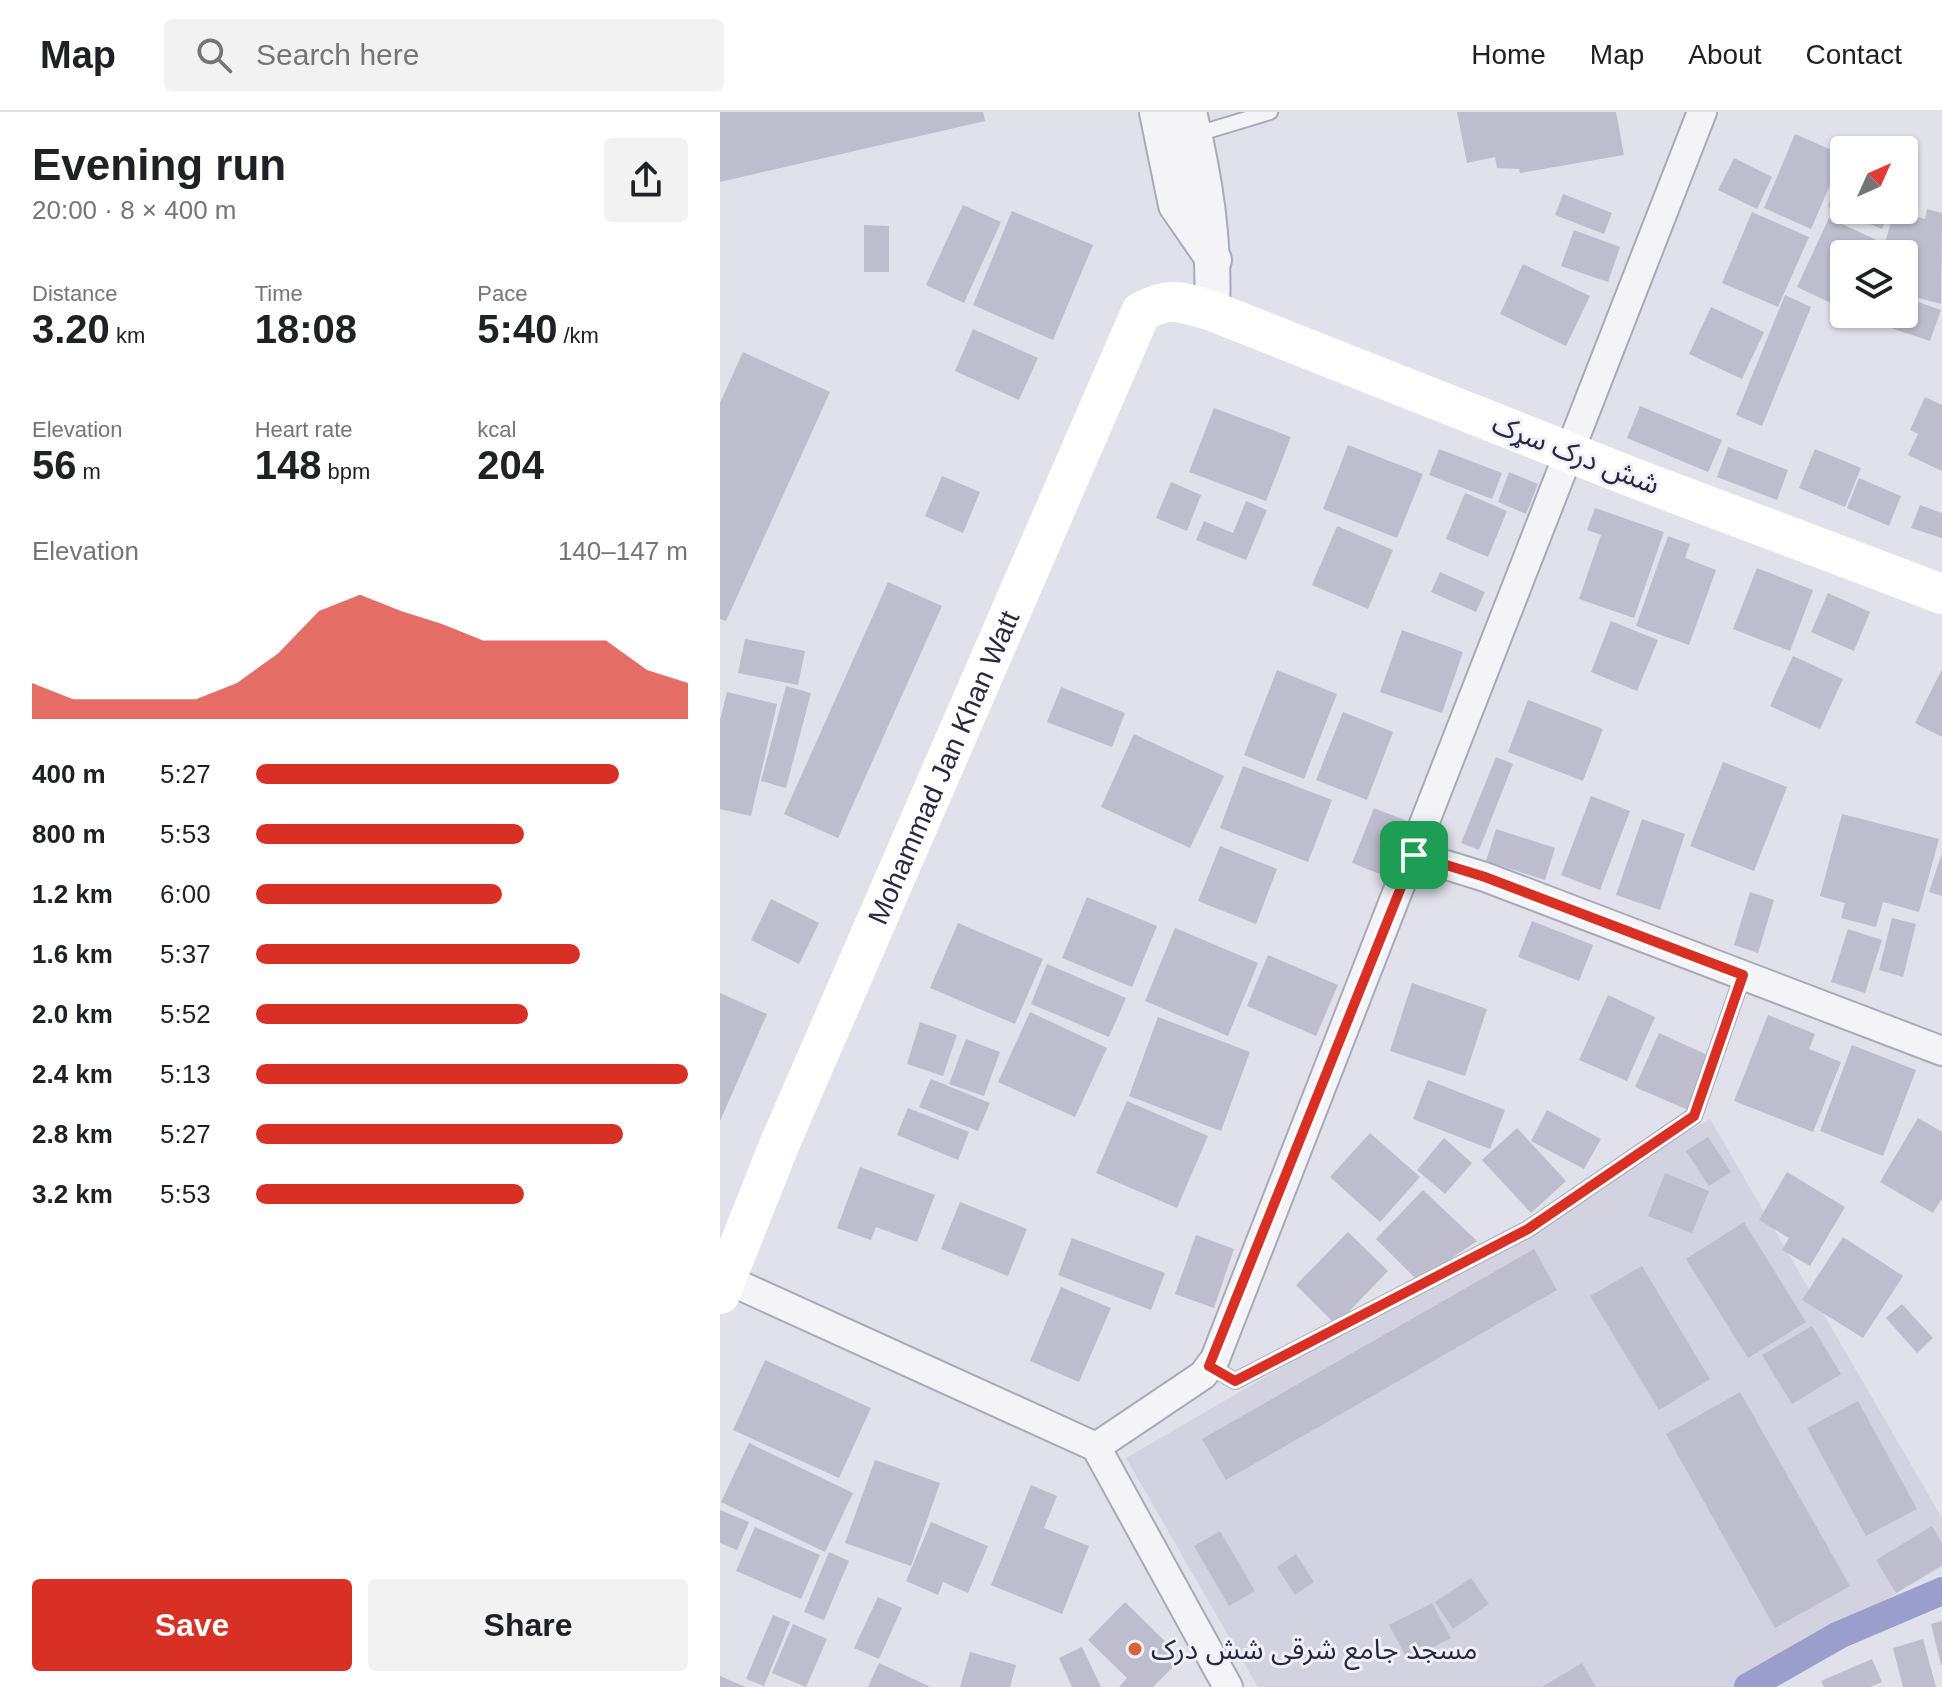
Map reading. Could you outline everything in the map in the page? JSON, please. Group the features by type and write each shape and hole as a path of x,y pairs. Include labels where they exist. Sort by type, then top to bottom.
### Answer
{"main road":[{"name":"Mohammad Jan Khan Watt","path":"723,1286 780,1143 1141,312 1160,301 1175,301 1212,311"},
{"name":"شش درک سړک","path":"1212,311 1942,594"}],"street":[{"path":"1157,112 1176,205 1214,261"},
{"path":"1096,1447 1203,1375 1209,1366 1414,855 1702,112"},
{"path":"1192,124 1214,261 1212,311"},
{"path":"1414,855 1485,877 1942,1051"},
{"path":"723,1286 1096,1447 1228,1687"}],"lane":[{"path":"1192,124 1270,112"},
{"path":"1209,1366 1235,1381 1321,1338 1528,1229 1694,1116 1743,975"}],"shaded area":[{"path":"1710,1119 1942,1518 1942,1567 1735,1687 1258,1687 1126,1458"}],"building":[{"path":"720,112 983,112 985,121 720,182"},
{"path":"1457,112 1616,112 1624,155 1520,173 1519,169 1497,168 1495,157 1467,163"},
{"path":"1795,134 1830,149 1830,185 1811,229 1764,208"},
{"path":"1734,158 1772,177 1757,209 1718,190"},
{"path":"1563,194 1612,213 1604,234 1555,215"},
{"path":"963,205 1001,222 964,303 926,285"},
{"path":"1927,209 1942,213 1941,304 1918,298 1918,240 1886,240 1890,224 1918,224 1918,217 1925,219"},
{"path":"1012,211 1093,245 1053,340 973,305"},
{"path":"1752,212 1809,237 1778,307 1722,283"},
{"path":"1829,218 1830,224 1842,224 1877,240 1830,240 1830,302 1797,287"},
{"path":"864,225 889,226 889,272 864,272"},
{"path":"1574,230 1620,247 1608,282 1561,266"},
{"path":"1523,264 1590,296 1566,346 1500,314"},
{"path":"1785,295 1811,307 1762,426 1736,415"},
{"path":"1918,302 1941,310 1930,341 1891,328 1918,328"},
{"path":"1711,307 1764,332 1742,379 1689,354"},
{"path":"973,329 1038,358 1019,400 955,371"},
{"path":"743,352 830,392 726,621 720,619 720,403"},
{"path":"1925,397 1942,405 1942,471 1908,455 1918,434 1910,430"},
{"path":"1640,406 1722,440 1708,472 1627,438"},
{"path":"1214,408 1291,437 1266,501 1189,472"},
{"path":"1348,445 1423,474 1397,538 1323,509"},
{"path":"1728,447 1788,470 1777,500 1717,477"},
{"path":"1439,449 1502,473 1492,499 1429,475"},
{"path":"1815,449 1861,468 1845,507 1799,488"},
{"path":"1509,472 1538,484 1526,514 1498,502"},
{"path":"942,476 980,492 963,533 925,516"},
{"path":"1859,478 1901,496 1889,526 1847,508"},
{"path":"1171,482 1201,495 1187,531 1156,518"},
{"path":"1465,493 1507,511 1488,557 1446,539"},
{"path":"1246,501 1267,510 1246,560 1196,540 1204,521 1233,533"},
{"path":"1920,505 1942,513 1942,538 1911,528"},
{"path":"1595,508 1664,532 1634,618 1579,599 1601,535 1587,530"},
{"path":"1337,526 1393,550 1368,609 1312,585"},
{"path":"1668,536 1690,544 1685,558 1716,570 1689,645 1636,626"},
{"path":"1757,568 1813,590 1790,651 1733,629"},
{"path":"1440,572 1485,592 1476,612 1431,592"},
{"path":"888,582 942,606 838,838 784,814"},
{"path":"1828,593 1870,612 1854,651 1811,632"},
{"path":"1611,621 1658,640 1637,691 1591,672"},
{"path":"1402,630 1463,652 1442,713 1380,692"},
{"path":"745,639 805,651 798,685 738,673"},
{"path":"1793,656 1843,679 1820,729 1770,706"},
{"path":"1942,669 1942,737 1915,723"},
{"path":"1277,670 1337,694 1304,779 1244,755"},
{"path":"786,686 811,693 786,788 761,781"},
{"path":"1061,687 1125,713 1112,747 1047,722"},
{"path":"727,692 777,704 751,816 720,809 720,720"},
{"path":"1528,700 1603,729 1583,781 1508,752"},
{"path":"1343,712 1393,732 1367,800 1316,780"},
{"path":"1134,734 1224,776 1190,848 1101,807"},
{"path":"1496,757 1513,764 1479,850 1461,843"},
{"path":"1723,762 1787,787 1754,871 1690,846"},
{"path":"1243,766 1332,800 1308,862 1220,828"},
{"path":"1591,796 1630,811 1600,890 1561,875"},
{"path":"1374,808 1407,821 1385,876 1352,863"},
{"path":"1842,814 1939,839 1919,912 1883,902 1876,927 1841,918 1845,903 1820,896"},
{"path":"1642,819 1685,834 1660,910 1616,895"},
{"path":"1496,829 1555,848 1545,880 1486,861"},
{"path":"1220,846 1277,869 1256,924 1198,901"},
{"path":"1942,853 1942,896 1929,892"},
{"path":"1750,892 1774,900 1758,953 1734,945"},
{"path":"1087,897 1157,926 1132,987 1062,958"},
{"path":"771,899 819,923 799,964 751,940"},
{"path":"1892,918 1916,924 1903,977 1879,970"},
{"path":"1532,921 1593,945 1579,981 1518,957"},
{"path":"958,923 1043,959 1015,1024 930,988"},
{"path":"1175,928 1258,963 1228,1036 1145,1001"},
{"path":"1848,929 1882,940 1865,993 1831,982"},
{"path":"1268,955 1338,985 1316,1036 1247,1006"},
{"path":"1047,964 1126,998 1109,1037 1031,1004"},
{"path":"1412,983 1487,1009 1465,1076 1390,1051"},
{"path":"720,993 767,1014 720,1121"},
{"path":"1608,995 1655,1017 1627,1081 1579,1060"},
{"path":"1030,1012 1107,1048 1075,1117 998,1082"},
{"path":"1768,1015 1815,1034 1809,1049 1841,1062 1813,1132 1734,1101"},
{"path":"1158,1017 1250,1052 1221,1131 1129,1096"},
{"path":"920,1022 957,1035 943,1076 907,1064"},
{"path":"1659,1033 1712,1057 1688,1110 1635,1087"},
{"path":"966,1039 1000,1052 984,1096 949,1084"},
{"path":"1852,1045 1916,1070 1883,1156 1820,1131"},
{"path":"931,1079 990,1103 978,1131 919,1107"},
{"path":"1428,1080 1505,1110 1490,1149 1413,1119"},
{"path":"1127,1101 1208,1136 1177,1208 1096,1173"},
{"path":"908,1108 969,1132 958,1160 897,1135"},
{"path":"1547,1110 1601,1139 1584,1169 1531,1141"},
{"path":"1918,1118 1942,1132 1942,1198 1933,1213 1880,1182"},
{"path":"1517,1128 1566,1181 1531,1213 1482,1160"},
{"path":"1370,1133 1420,1177 1380,1222 1330,1177"},
{"path":"1708,1137 1731,1172 1709,1186 1686,1151"},
{"path":"1444,1138 1472,1163 1445,1194 1417,1170"},
{"path":"860,1167 935,1195 917,1242 876,1227 871,1240 837,1228"},
{"path":"1787,1172 1845,1207 1810,1266 1782,1250 1789,1238 1759,1220"},
{"path":"1665,1173 1709,1191 1692,1233 1648,1216"},
{"path":"1423,1190 1477,1241 1418,1281 1376,1239"},
{"path":"960,1202 1027,1229 1008,1276 941,1249"},
{"path":"1744,1222 1806,1322 1748,1358 1686,1259"},
{"path":"1348,1232 1388,1271 1336,1325 1296,1285"},
{"path":"1196,1235 1234,1249 1214,1308 1175,1294"},
{"path":"1843,1237 1903,1276 1863,1338 1802,1300"},
{"path":"1072,1238 1165,1273 1151,1310 1058,1275"},
{"path":"1534,1249 1557,1290 1226,1480 1202,1439"},
{"path":"1642,1266 1710,1379 1659,1410 1590,1296"},
{"path":"1061,1287 1111,1308 1079,1382 1030,1361"},
{"path":"1902,1304 1933,1338 1917,1353 1886,1318"},
{"path":"1812,1326 1841,1374 1792,1404 1762,1355"},
{"path":"765,1360 871,1408 839,1478 733,1430"},
{"path":"1740,1392 1850,1586 1775,1628 1666,1434"},
{"path":"1858,1401 1917,1509 1866,1536 1807,1428"},
{"path":"749,1443 853,1493 825,1552 721,1502"},
{"path":"875,1460 940,1483 911,1566 845,1543"},
{"path":"1031,1485 1057,1496 1044,1528 1089,1546 1062,1614 991,1585"},
{"path":"720,1510 749,1522 737,1550 720,1543"},
{"path":"931,1522 988,1546 968,1593 943,1582 938,1595 906,1581"},
{"path":"1932,1526 1942,1543 1942,1565 1896,1593 1876,1560"},
{"path":"755,1527 820,1555 801,1599 736,1571"},
{"path":"1220,1531 1255,1591 1229,1606 1194,1546"},
{"path":"829,1552 849,1561 824,1620 804,1612"},
{"path":"1296,1554 1314,1582 1295,1595 1277,1567"},
{"path":"1471,1578 1489,1604 1453,1629 1435,1602"},
{"path":"878,1597 902,1608 879,1659 854,1648"},
{"name":"مسجد جامع شرقی شش درک","path":"1125,1602 1182,1658 1153,1687 1119,1687 1127,1678 1088,1640"},
{"path":"1432,1603 1451,1638 1408,1660 1389,1625"},
{"path":"773,1615 790,1622 764,1686 746,1679"},
{"path":"1942,1621 1942,1665 1941,1665 1931,1624"},
{"path":"793,1624 827,1639 806,1687 772,1673"},
{"path":"1923,1639 1936,1687 1903,1687 1893,1648"},
{"path":"1082,1647 1101,1687 1072,1687 1059,1658"},
{"path":"970,1652 1016,1665 1010,1687 960,1687"},
{"path":"1872,1659 1882,1682 1870,1687 1824,1687 1821,1681"},
{"path":"879,1663 931,1687 868,1687"},
{"path":"1582,1663 1596,1687 1542,1687"},
{"path":"720,1676 746,1687 720,1687"}],"waterway":[{"path":"1748,1687 1839,1635 1942,1591"}],"place":[{"name":"مسجد جامع شرقی شش درک","path":"1135,1649"}],"route":[{"path":"1414,855 1485,877 1743,975 1694,1116 1528,1229 1235,1381 1209,1366 1215,1359 1414,855"}]}
